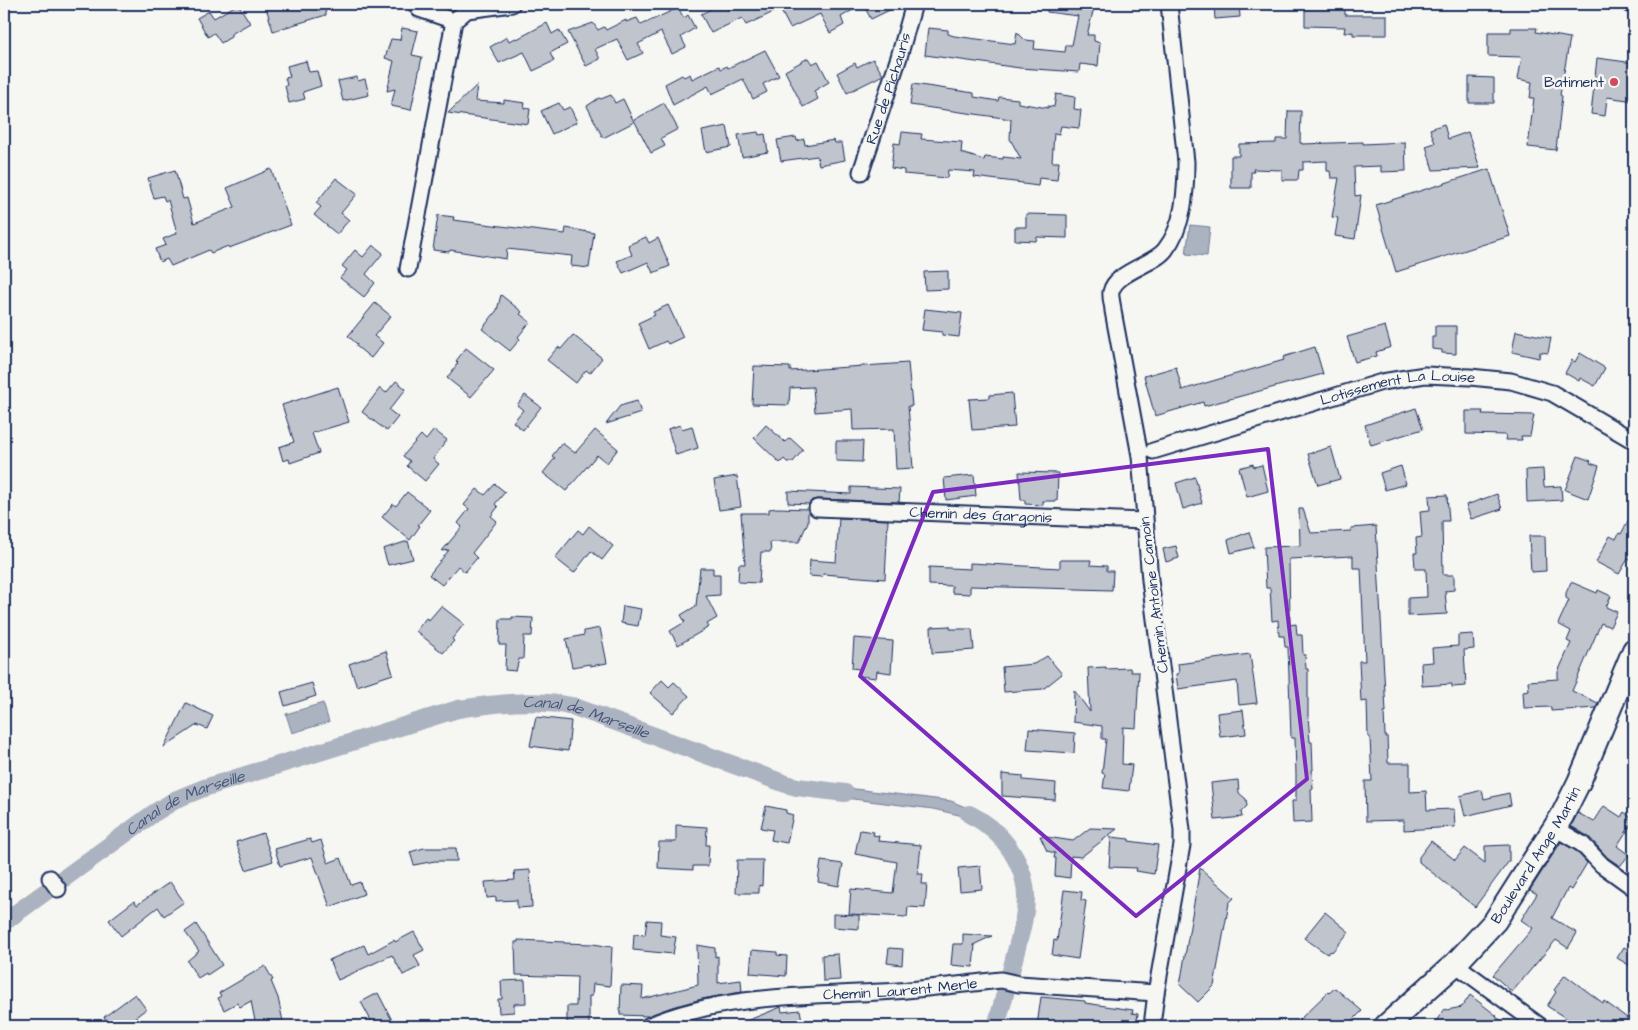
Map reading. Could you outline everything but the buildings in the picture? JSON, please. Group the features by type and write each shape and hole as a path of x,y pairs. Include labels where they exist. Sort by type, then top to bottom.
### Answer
{"street":[{"path":"416,4 419,9 454,21"},
{"path":"408,269 454,21 467,10 512,4"},
{"name":"Rue de Pichauris","path":"861,172 899,57 914,4"},
{"name":"Chemin Antoine Camoin","path":"1152,1026 1156,992 1182,845 1182,830 1150,580 1140,456 1113,311 1112,292 1120,279 1164,252 1177,228 1184,195 1186,162 1169,4"},
{"path":"1630,4 1634,6"},
{"name":"Lotissement La Louise","path":"1153,451 1382,382 1425,375 1512,381 1552,393 1634,441"},
{"name":"Chemin des Gargonis","path":"817,508 1144,521"},
{"name":"Boulevard Ange Martin","path":"1386,1026 1455,964 1494,921 1555,828 1579,782 1634,650"},
{"path":"1555,828 1582,844 1602,865 1634,888"},
{"path":"1455,964 1540,1026"},
{"name":"Chemin Laurent Merle","path":"648,1026 722,1004 800,996 883,992 1001,980 1019,984 1156,992"}],"highlighted area":[{"path":"1268,449 1307,779 1136,916 860,676 933,492"}],"shaded area":[{"path":"1190,225 1210,227 1207,256 1186,254"},
{"path":"323,703 329,722 292,733 286,714"},
{"path":"823,785 951,801 984,815 992,822 986,831 959,815 933,809 821,795"}],"waterway":[{"name":"Canal de Marseille","path":"4,922 154,813 177,799 204,788 458,709 515,703 572,706 786,784 845,793"},
{"name":"Canal de Marseille","path":"969,814 990,827 1007,845 1016,859 1025,886 1025,912 996,1026"}],"place":[{"name":"Batiment","path":"1614,82"}]}
